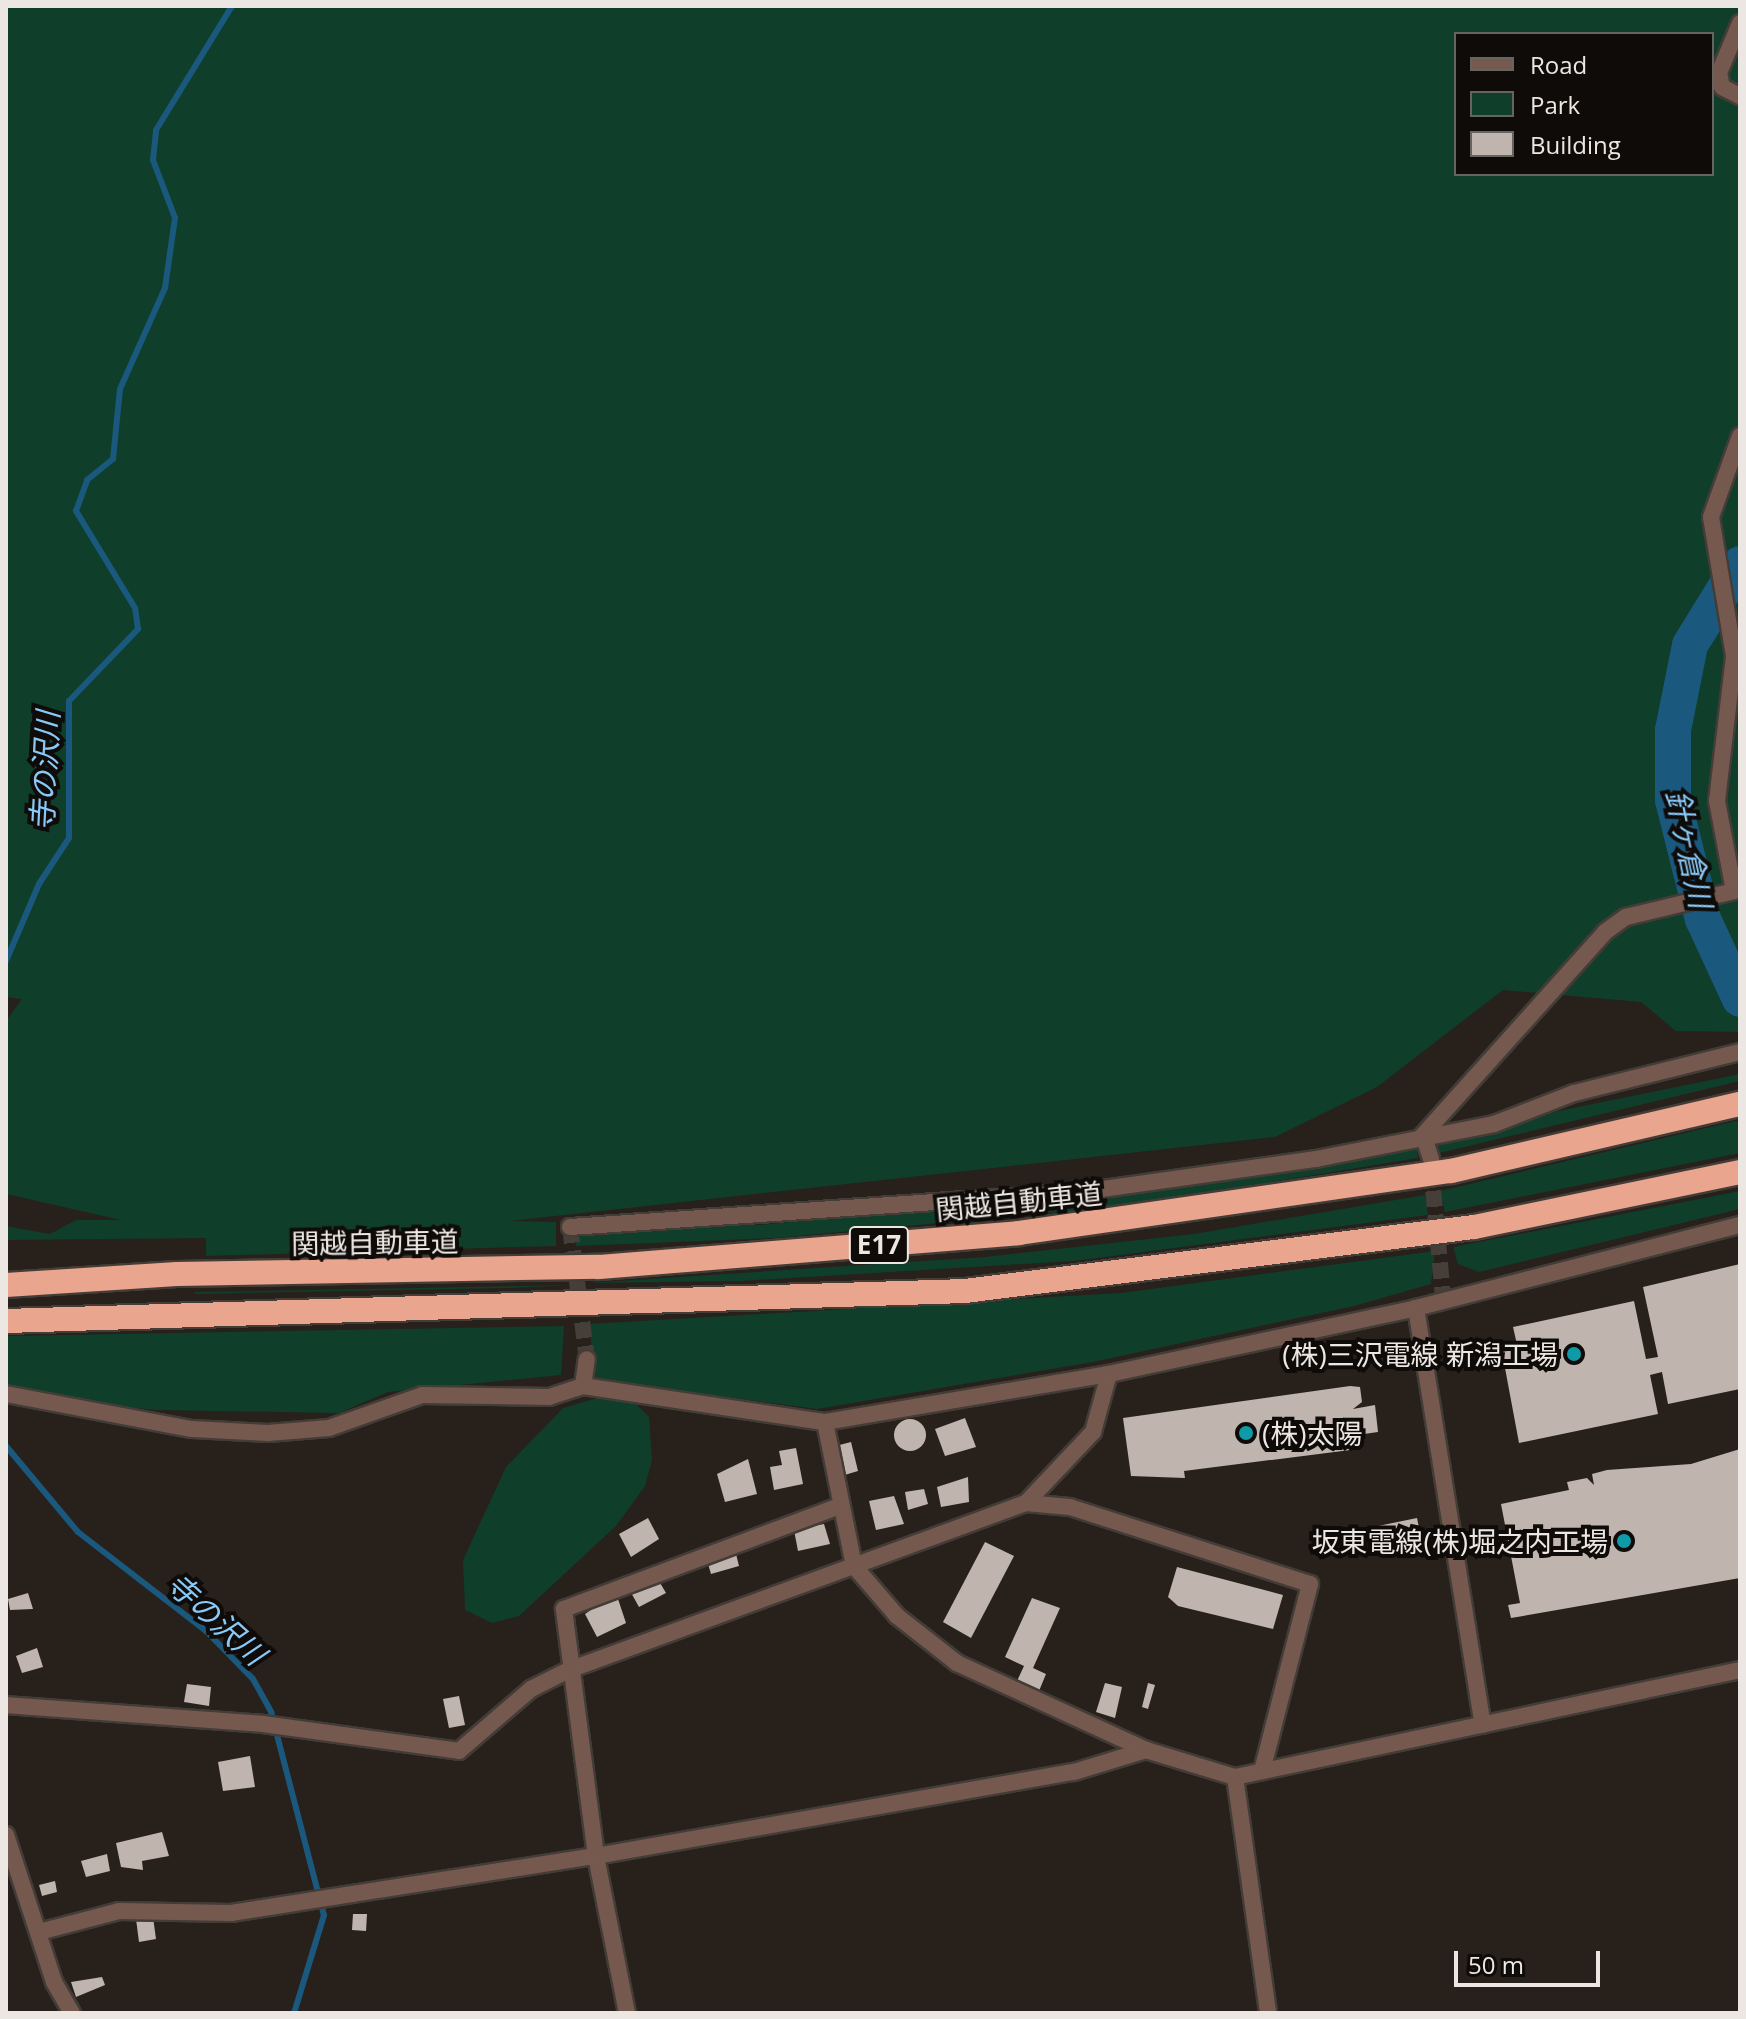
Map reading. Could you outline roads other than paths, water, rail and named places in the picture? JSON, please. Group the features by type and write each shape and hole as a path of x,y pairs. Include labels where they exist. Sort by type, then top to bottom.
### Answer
{"highway":[{"name":"関越自動車道","path":"6,1285 177,1274 599,1267 1019,1233 1451,1171 1740,1104"},
{"name":"E17","path":"6,1321 965,1291 1474,1227 1740,1172"}],"street":[{"path":"1740,23 1719,73 1722,87 1740,96"},
{"path":"1423,1135 1605,932 1626,917 1737,894 1717,801 1734,656 1711,517 1740,436"},
{"path":"570,1227 1081,1192 1316,1159 1423,1135 1494,1124 1574,1093 1740,1052"},
{"path":"1423,1135 1431,1159"},
{"path":"6,1394 192,1429 268,1433 329,1428 422,1395 549,1397 583,1386 825,1422 1109,1374 1416,1308 1740,1225"},
{"path":"1416,1308 1483,1725"},
{"path":"583,1386 587,1359"},
{"path":"1026,1503 1093,1432 1109,1374"},
{"path":"825,1422 839,1506 854,1566 897,1616 957,1663 1146,1750 1235,1777 1740,1670"},
{"path":"6,1705 284,1726 459,1751 531,1689 569,1670 1026,1503 1070,1507 1310,1584 1262,1771"},
{"path":"627,2013 596,1856 569,1670 564,1609 839,1506"},
{"path":"39,1932 152,1906 231,1913 596,1856 1074,1772 1146,1750"},
{"path":"1235,1777 1268,2013"},
{"path":"6,1835 39,1932 72,2013"}],"waterway":[{"path":"6,961 39,884 69,838 69,701 138,629 135,608 76,511 87,480 113,459 120,389 165,288 175,218 153,160 156,130 232,6"},
{"name":"針ヶ倉川","path":"1740,564 1690,645 1673,730 1673,800 1703,919 1740,999"},
{"name":"寺の沢川","path":"6,1446 78,1532 206,1631 253,1679 271,1712 324,1915 294,2013"}],"tunnel":[{"path":"1431,1167 1443,1297"},
{"path":"570,1227 587,1359"}],"place":[{"name":"(株)三沢電線 新潟工場","path":"1574,1354"},
{"name":"(株)太陽","path":"1246,1433"},
{"name":"坂東電線(株)堀之内工場","path":"1624,1541"}]}
